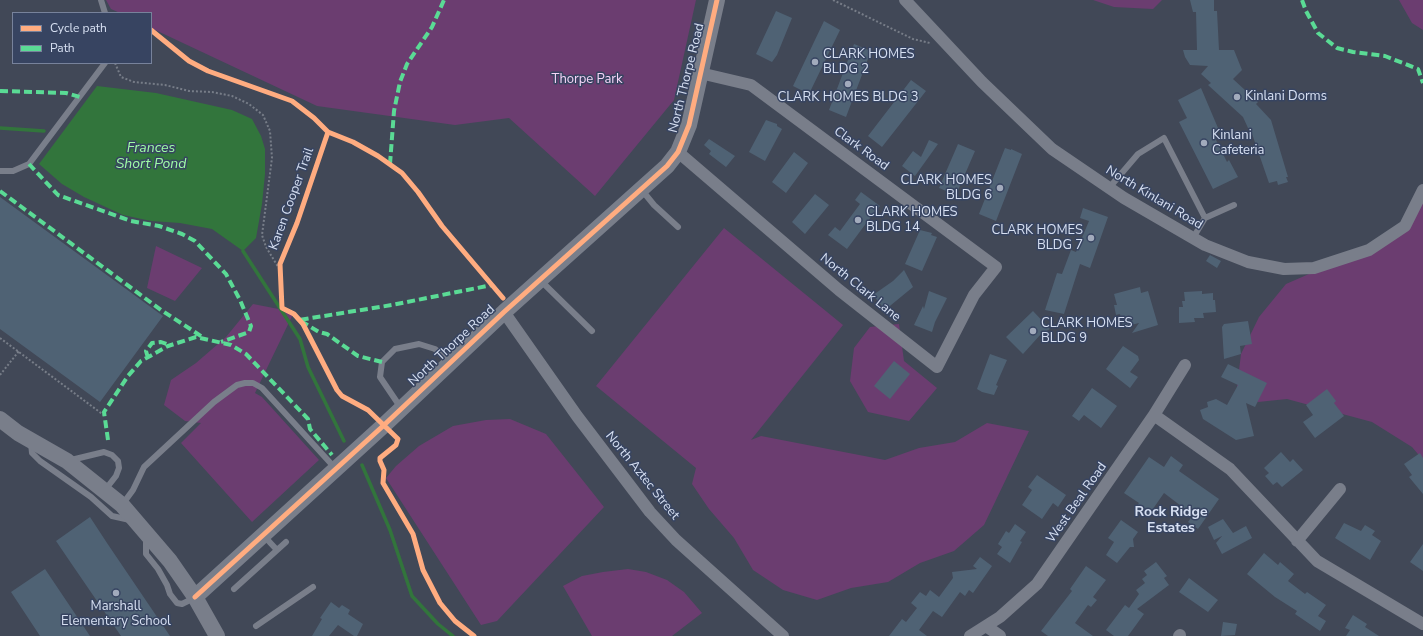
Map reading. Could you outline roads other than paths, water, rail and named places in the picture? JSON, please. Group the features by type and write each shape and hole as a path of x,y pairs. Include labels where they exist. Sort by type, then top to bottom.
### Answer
{"street":[{"name":"North Thorpe Road","path":"195,597 336,469 504,312 667,166 678,152 689,125 717,0"},
{"name":"North Kinlani Road","path":"905,0 982,82 1052,150 1109,188 1205,245 1248,262 1284,270 1314,268 1369,250 1405,226 1423,190"},
{"name":"Clark Road","path":"700,73 751,85 996,267"},
{"name":"North Clark Lane","path":"678,152 839,290 937,367 974,295 996,267"},
{"name":"North Aztec Street","path":"504,312 577,416 650,512 676,540 783,636"},
{"name":"West Beal Road","path":"970,636 1000,617 1037,584 1154,415 1185,365"},
{"path":"1154,415 1230,469 1317,561 1423,624"},
{"path":"0,419 18,433 67,461 122,505 170,561 195,597 217,636"},
{"path":"1297,541 1340,489"},
{"path":"986,626 1000,636"}],"lane":[{"path":"101,0 105,12"},
{"path":"0,171 13,171 29,164 104,64"},
{"path":"1109,188 1138,154 1164,138 1205,218"},
{"path":"642,189 654,205 678,227"},
{"path":"1193,238 1205,218 1234,205"},
{"path":"540,280 592,331"},
{"path":"401,408 380,377 382,362 395,349 426,345 442,354 450,363"},
{"path":"122,505 133,490 144,467 214,402 237,385 245,383 254,383 262,388 336,469"},
{"path":"30,439 32,453 40,461 91,497 112,516 140,527"},
{"path":"67,461 104,452 112,455 118,461 119,468 116,476 105,490"},
{"path":"263,535 277,550"},
{"path":"234,589 286,542"},
{"path":"256,626 314,587"}],"water":[{"name":"Frances Short Pond","path":"97,86 156,93 232,110 252,119 261,136 265,149 265,174 262,204 256,238 243,251 212,229 180,223 151,221 123,215 84,197 62,184 39,164"}],"waterway":[{"path":"0,128 44,131"},
{"path":"243,251 300,339 308,367 344,441"},
{"path":"362,465 390,530 412,596 438,624 453,636"}],"place":[{"name":"CLARK HOMES BLDG 2","path":"815,62"},
{"name":"CLARK HOMES BLDG 3","path":"848,84"},
{"name":"Kinlani Dorms","path":"1237,97"},
{"name":"Kinlani Cafeteria","path":"1204,143"},
{"name":"CLARK HOMES BLDG 6","path":"1000,188"},
{"name":"CLARK HOMES BLDG 14","path":"858,220"},
{"name":"CLARK HOMES BLDG 7","path":"1091,238"},
{"name":"CLARK HOMES BLDG 9","path":"1033,331"},
{"name":"Marshall Elementary School","path":"116,593"}],"district":[{"name":"Rock Ridge Estates","path":"1171,522"}],"park label":[{"name":"Thorpe Park","path":"587,80"}]}
